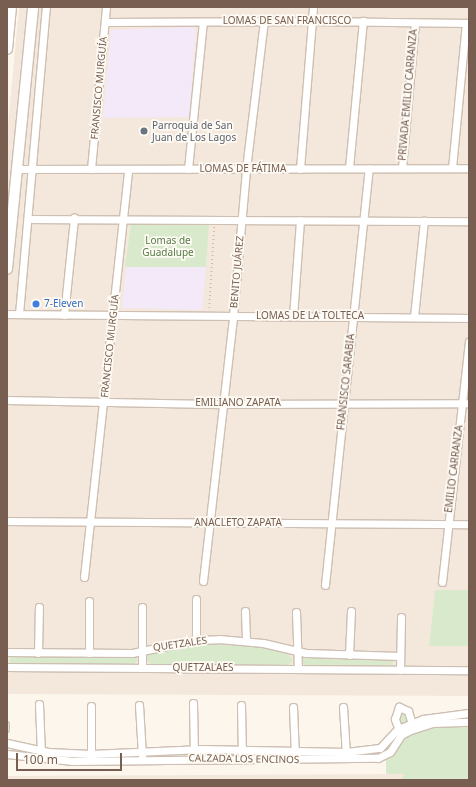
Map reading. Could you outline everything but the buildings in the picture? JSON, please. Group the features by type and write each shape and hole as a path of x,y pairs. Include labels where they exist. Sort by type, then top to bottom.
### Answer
{"main road":[{"path":"7,49 11,7"},
{"path":"7,269 33,7"}],"street":[{"path":"19,314 33,169 46,7"},
{"name":"FRANSISCO MURGUÍA","path":"91,169 106,7"},
{"path":"300,169 313,7"},
{"name":"LOMAS DE SAN FRANCISCO","path":"105,22 312,20 468,23"},
{"name":"BENITO JUÁREZ","path":"204,581 209,523 233,316 246,169 264,21"},
{"path":"349,168 363,21"},
{"path":"188,169 203,22"},
{"name":"PRIVADA EMILIO CARRANZA","path":"402,168 415,23"},
{"path":"452,168 468,23"},
{"name":"FRANSISCO SARABIA","path":"324,585 365,220 369,168"},
{"name":"LOMAS DE FÁTIMA","path":"17,169 469,168"},
{"name":"FRANCISCO MURGUÍA","path":"84,578 125,219 128,169"},
{"path":"28,218 469,221"},
{"path":"64,315 74,218"},
{"path":"293,316 300,220"},
{"path":"414,317 424,221"},
{"name":"LOMAS DE LA TOLTECA","path":"7,314 469,318"},
{"name":"EMILIO CARRANZA","path":"447,524 469,342"},
{"name":"EMILIANO ZAPATA","path":"7,400 224,404 469,403"},
{"name":"ANACLETO ZAPATA","path":"7,521 91,524 469,524"},
{"path":"442,582 447,524"},
{"path":"196,599 196,640"},
{"path":"89,601 89,653"},
{"path":"38,653 39,607"},
{"path":"142,607 142,668"},
{"path":"245,610 246,641"},
{"path":"349,655 351,611"},
{"path":"296,612 298,669"},
{"path":"400,617 400,670"},
{"name":"QUETZALES","path":"7,652 126,653 196,640 246,641 298,651 349,655 400,656"},
{"name":"QUETZALAES","path":"7,667 469,670"},
{"path":"193,703 195,758"},
{"path":"39,704 41,754"},
{"path":"139,705 142,756"},
{"path":"241,705 242,760"},
{"path":"91,706 91,757"},
{"path":"293,707 295,760"},
{"path":"343,707 346,755"},
{"path":"412,726 408,711 399,707 395,719 400,732 432,717 469,713"},
{"path":"412,726 432,723 469,722"},
{"name":"CALZADA LOS ENCINOS","path":"142,756 194,750 295,752 382,758 390,752 400,732"},
{"name":"CALZADA LOS ENCINOS","path":"7,744 41,754"},
{"name":"CALZADA LOS ENCINOS","path":"7,754 41,754 91,757 142,756 242,760 295,760 346,755"}],"lane":[{"path":"7,724 7,730"}],"path":[{"path":"208,316 215,220"}],"shaded area":[{"path":"19,7 469,7 469,590 435,591 429,646 469,646 469,696 7,694 7,136"},
{"path":"194,27 196,31 189,117 103,118 111,30"},
{"path":"126,267 206,267 202,310 122,308"},
{"path":"405,774 400,780 7,780 7,776"}],"green space":[{"name":"Lomas de Guadalupe","path":"131,224 209,224 206,267 125,267"},
{"path":"435,590 469,590 469,646 429,646"},
{"path":"198,643 263,647 287,652 293,661 288,665 151,664 146,659 148,652"},
{"path":"10,656 133,656 138,660 134,664 10,664"},
{"path":"305,656 392,658 394,661 391,665 305,665 301,661"},
{"path":"402,706 412,723 469,713 469,780 400,780 405,774 386,774 386,755 401,735 396,723"}],"place":[{"name":"Parroquia de San Juan de Los Lagos","path":"144,131"},
{"name":"7-Eleven","path":"36,304"}]}
